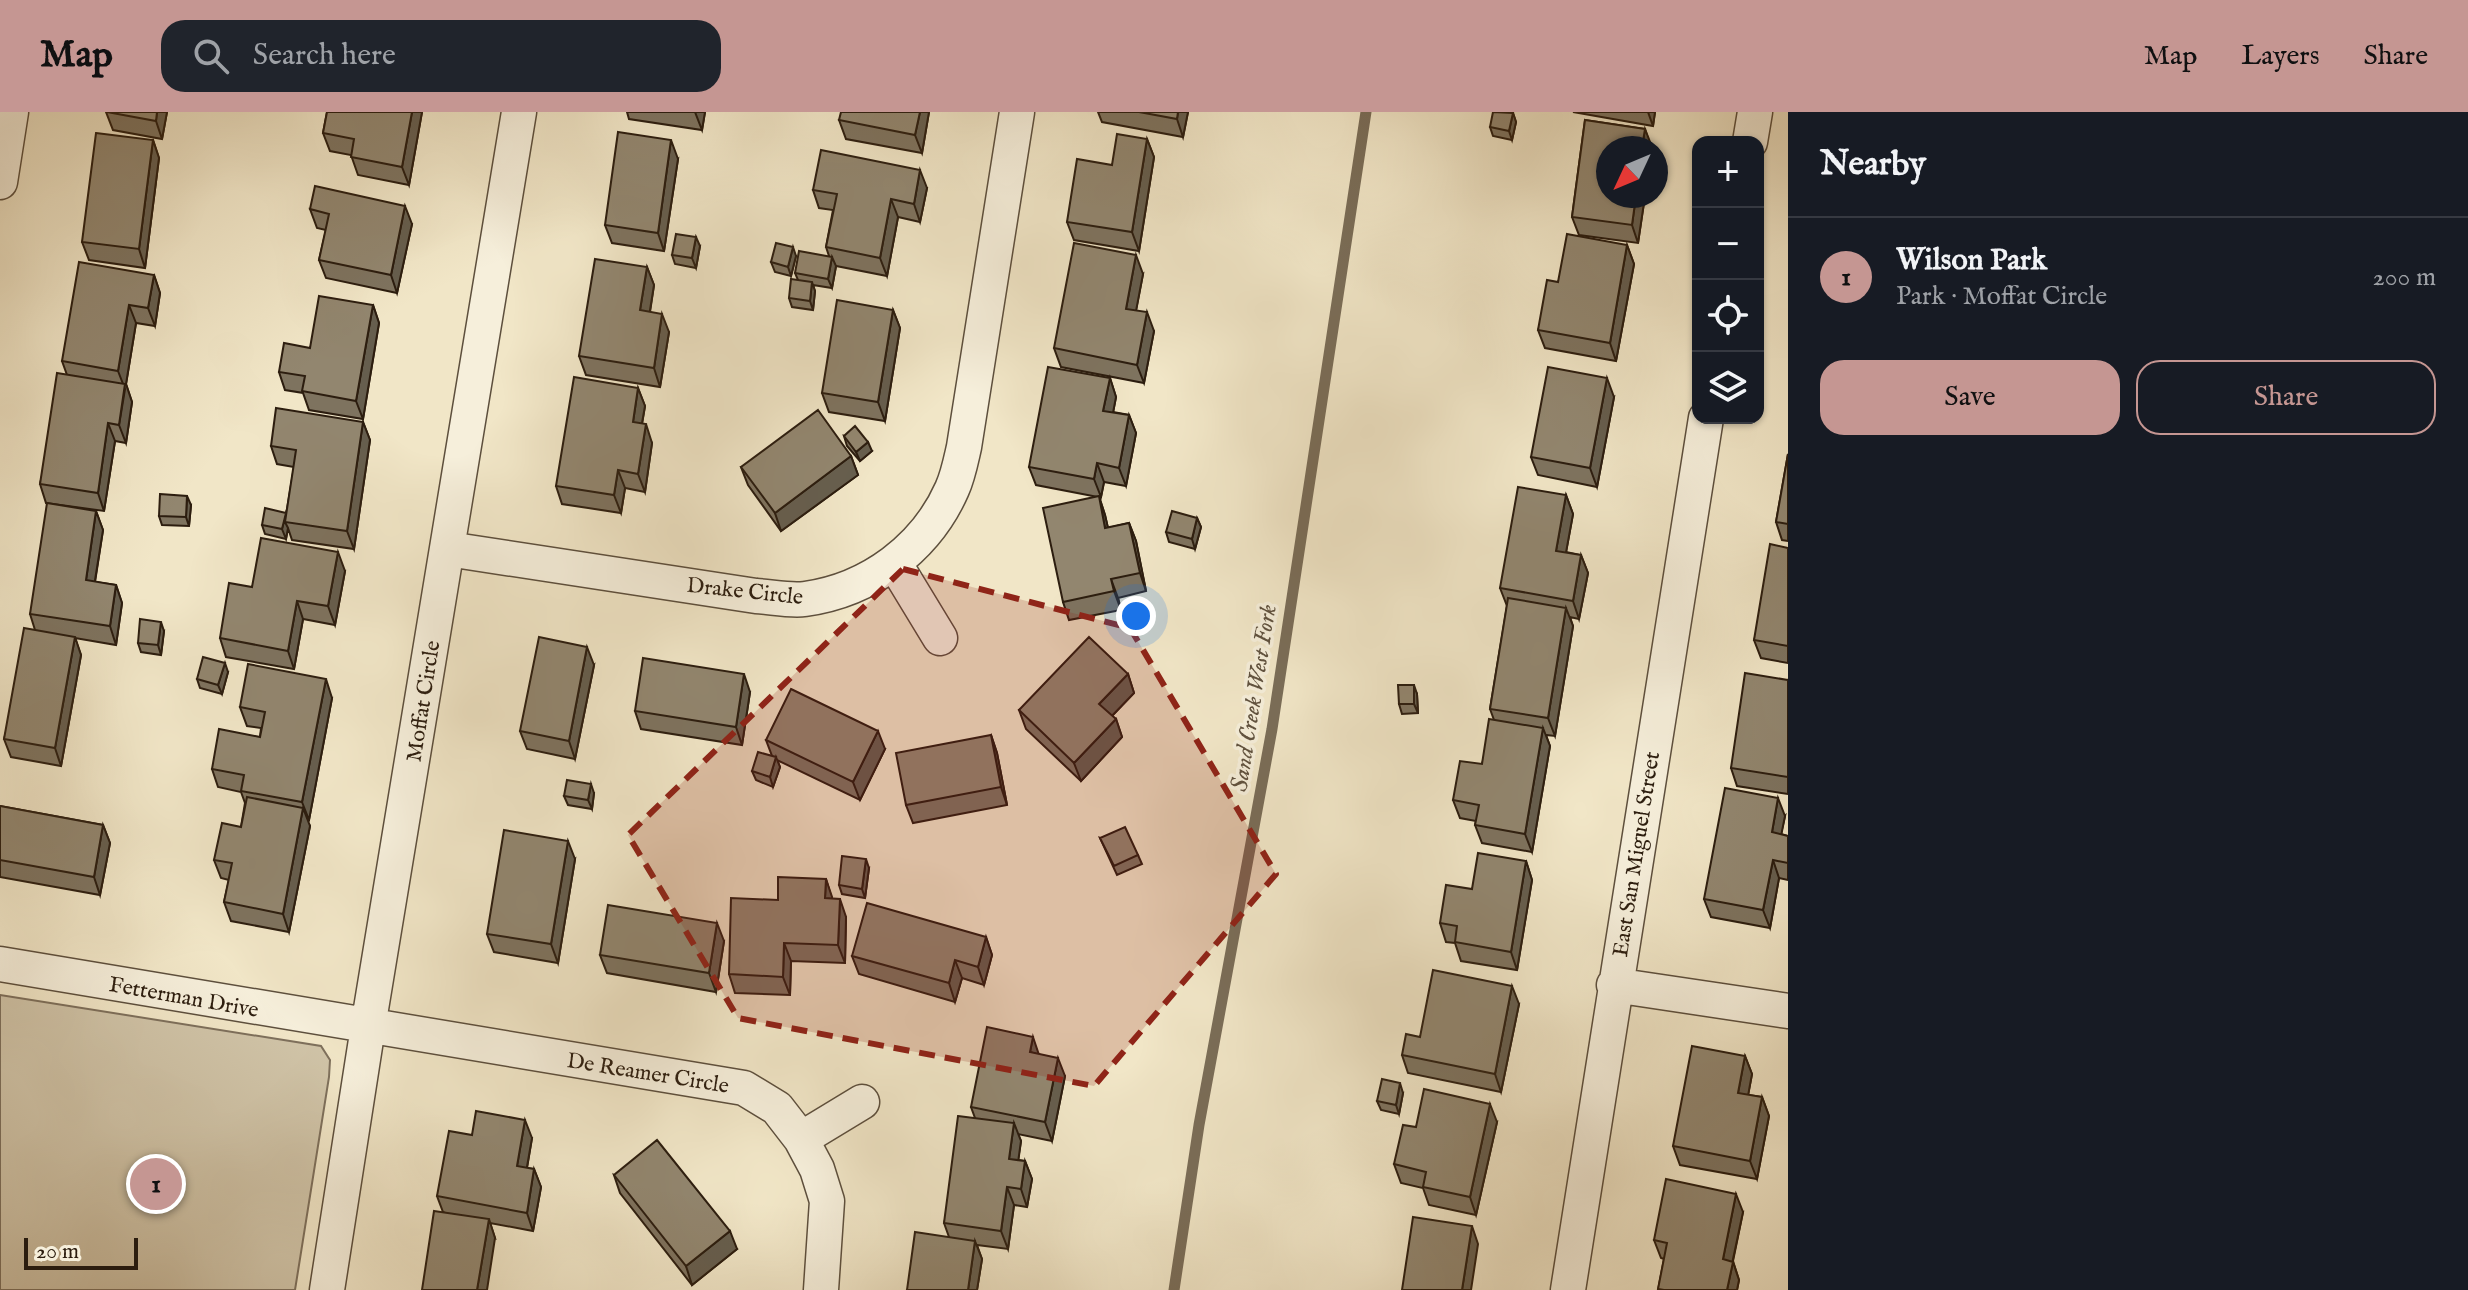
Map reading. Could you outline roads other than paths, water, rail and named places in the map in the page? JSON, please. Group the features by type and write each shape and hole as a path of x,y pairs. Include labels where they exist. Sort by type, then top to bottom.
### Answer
{"street":[{"path":"0,182 11,112"},
{"name":"Moffat Circle","path":"327,1290 519,112"},
{"name":"Drake Circle","path":"448,549 756,596 804,600 851,587 895,564 932,526 953,488 961,460 1017,112"},
{"path":"1751,136 1755,112"},
{"name":"East San Miguel Street","path":"1568,1290 1705,424"},
{"path":"895,564 940,638"},
{"name":"Fetterman Drive","path":"0,964 368,1027"},
{"path":"1614,985 1788,1011"},
{"name":"De Reamer Circle","path":"368,1027 744,1088 777,1108 801,1139 817,1169 827,1201 821,1290"},
{"path":"801,1139 862,1102"}],"waterway":[{"name":"Sand Creek West Fork","path":"1174,1290 1199,1125 1272,729 1366,112"}],"place":[{"name":"Wilson Park","path":"156,1184"}]}
